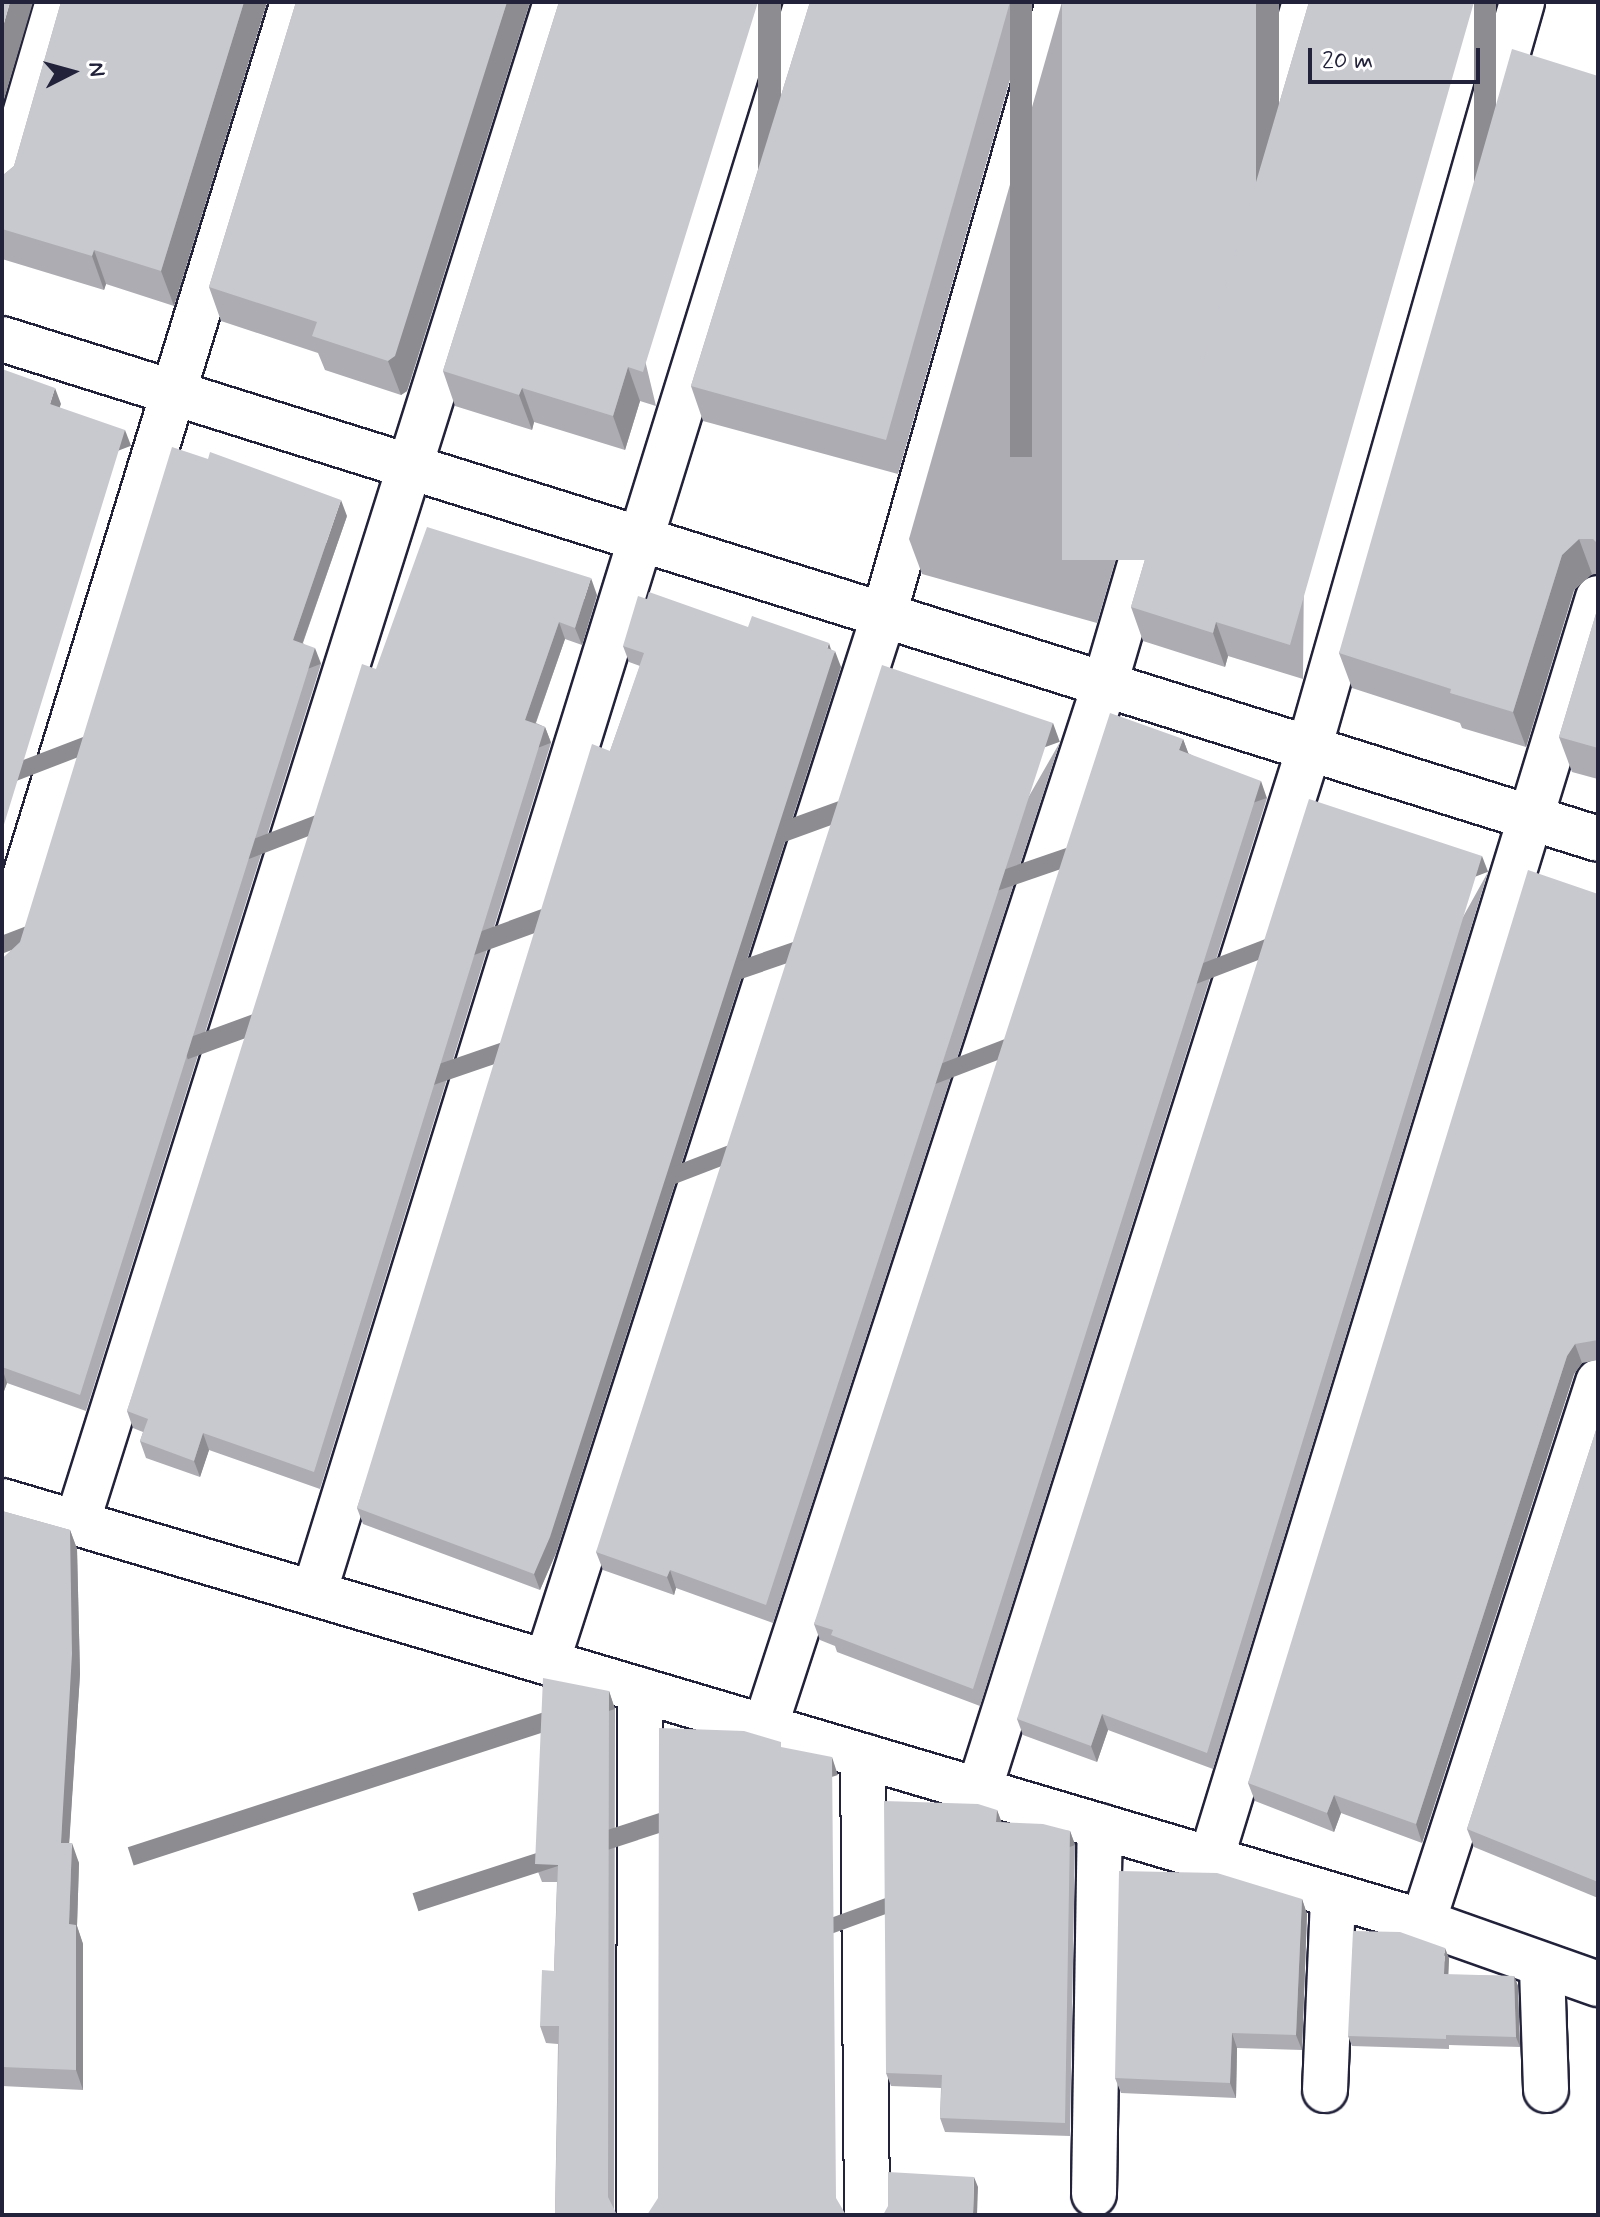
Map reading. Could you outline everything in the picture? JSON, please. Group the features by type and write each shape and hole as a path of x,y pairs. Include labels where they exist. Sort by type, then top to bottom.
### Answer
{"street":[{"path":"2,193 58,2"},
{"path":"2,951 293,2"},
{"path":"77,1523 556,2"},
{"path":"314,1593 807,2"},
{"path":"547,1662 883,618 1058,2"},
{"path":"765,1727 1104,687 1305,2"},
{"path":"979,1790 1308,752 1522,2"},
{"path":"2,339 1530,822 1598,839"},
{"path":"1211,1859 1598,598"},
{"path":"1423,1922 1598,1382"},
{"path":"2,1501 1423,1922 1542,1968 1598,1984"},
{"path":"639,2215 640,1690"},
{"path":"863,1756 867,2215"},
{"path":"1094,2194 1100,1826"},
{"path":"1325,2090 1333,1896"},
{"path":"1542,1968 1546,2090"}],"building":[{"path":"2,2 10,2 2,30"},
{"path":"61,2 244,2 161,271 94,250 92,256 2,229 2,176 14,166"},
{"path":"296,2 507,2 395,356 388,361 312,336 317,322 209,287"},
{"path":"559,2 758,2 643,372 628,367 613,416 522,388 519,395 443,371"},
{"path":"810,2 1010,2 886,440 691,386"},
{"path":"1062,2 1256,2 1256,560 1062,560"},
{"path":"1309,2 1474,2 1290,645 1216,622 1213,633 1131,607"},
{"path":"1512,49 1598,76 1598,544 1593,539 1579,539 1562,555 1513,712 1339,653"},
{"path":"2,369 55,388 50,404 125,430 2,831"},
{"path":"172,447 208,459 210,452 341,500 293,640 315,648 80,1395 2,1367 2,959 20,942"},
{"path":"427,527 591,578 575,628 559,622 525,720 545,727 314,1472 203,1433 194,1461 140,1441 148,1419 127,1411 362,664 376,669"},
{"path":"649,592 748,627 752,616 829,643 827,648 835,651 550,1537 534,1574 357,1508 592,744 610,751 644,653 623,646 638,596 647,599"},
{"path":"1598,607 1598,748 1559,737"},
{"path":"882,665 1053,723 766,1605 670,1570 667,1577 596,1552"},
{"path":"1110,713 1183,739 1179,750 1261,781 973,1689 831,1635 833,1630 814,1624"},
{"path":"1309,799 1482,856 1207,1753 1102,1714 1091,1746 1017,1719"},
{"path":"1528,870 1598,894 1598,1340 1575,1344 1567,1356 1416,1824 1334,1795 1327,1813 1248,1783"},
{"path":"1598,1424 1598,1882 1467,1829"},
{"path":"2,1511 70,1530 72,1654 61,1843 72,1843 69,1924 76,1925 76,2070 2,2067"},
{"path":"543,1678 609,1691 608,2197 617,2215 555,2215 559,2026 540,2026 542,1970 554,1971 558,1865 535,1864"},
{"path":"659,1728 744,1731 781,1742 781,1747 832,1757 836,2198 846,2215 647,2215 658,2198"},
{"path":"884,1801 978,1804 997,1810 996,1822 1043,1824 1070,1831 1065,2123 940,2118 942,2075 886,2073"},
{"path":"1119,1871 1217,1873 1302,1899 1296,2035 1232,2033 1230,2083 1115,2078"},
{"path":"1353,1931 1400,1932 1445,1948 1444,1974 1514,1976 1516,2037 1446,2035 1446,2039 1348,2036"},
{"path":"888,2172 974,2177 973,2215 883,2215 888,2206"}]}
